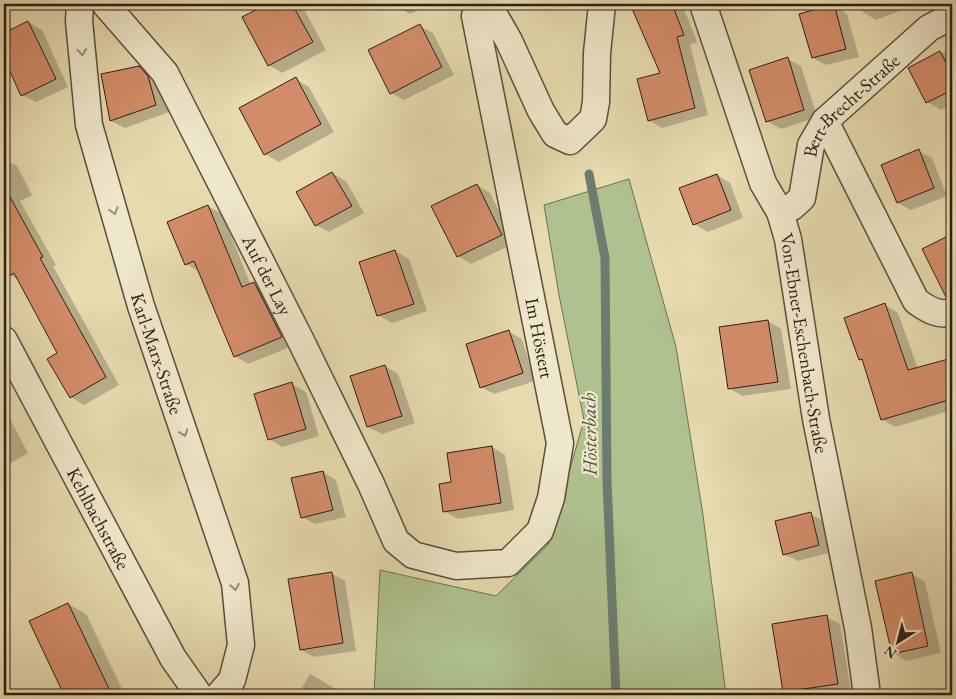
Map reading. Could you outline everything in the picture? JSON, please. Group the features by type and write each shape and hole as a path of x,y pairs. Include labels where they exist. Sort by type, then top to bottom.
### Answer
{"street":[{"name":"Karl-Marx-Straße","path":"80,4 79,21 89,125 141,306 235,583 240,645 232,680 219,695"},
{"name":"Auf der Lay","path":"105,4 164,73 300,339 371,484 396,541 413,555"},
{"name":"Im Höstert","path":"413,555 456,566 508,563 540,531 551,498 560,443 475,16 478,4"},
{"path":"488,4 509,41 541,111 556,134 570,141 593,119 596,102 597,53 602,4"},
{"name":"Von-Ebner-Eschenbach-Straße","path":"703,4 763,183 780,212 788,239 816,419 858,628 867,695"},
{"name":"Bert-Brecht-Straße","path":"780,212 792,207 802,198 811,145 826,121 929,28 952,16"},
{"path":"826,121 916,301 932,312 948,313 952,311"},
{"name":"Kehlbachstraße","path":"4,340 173,658 199,695"}],"green space":[{"path":"629,179 676,347 703,515 726,695 374,695 380,570 496,596 548,545 584,420 559,295 544,205"}],"building":[{"path":"267,4 292,4 313,42 268,66 242,17"},
{"path":"630,4 672,4 684,35 677,37 695,108 648,121 637,79 660,73"},
{"path":"834,4 846,49 812,58 799,14"},
{"path":"28,21 56,79 21,96 4,58 4,33"},
{"path":"420,24 442,67 390,94 368,50"},
{"path":"940,51 952,74 952,90 926,103 908,68"},
{"path":"788,57 804,110 766,122 749,70"},
{"path":"139,66 148,76 156,105 110,121 101,74"},
{"path":"296,77 321,124 264,155 239,108"},
{"path":"919,149 934,188 897,203 881,165"},
{"path":"332,172 352,206 315,226 296,192"},
{"path":"717,174 731,210 693,225 679,188"},
{"path":"477,184 502,235 457,257 431,206"},
{"path":"4,186 43,257 40,258 106,377 70,398 47,359 57,353 14,273 4,279"},
{"path":"208,205 242,287 254,282 282,337 234,357 194,261 185,265 167,222"},
{"path":"952,234 952,296 946,297 922,249"},
{"path":"395,250 414,304 377,316 359,262"},
{"path":"885,303 908,370 952,358 952,399 881,420 862,359 859,360 844,318"},
{"path":"768,320 778,382 728,389 719,327"},
{"path":"509,330 523,373 480,388 466,344"},
{"path":"385,365 402,416 367,427 350,376"},
{"path":"292,382 306,429 268,440 254,394"},
{"path":"492,446 501,503 443,512 439,484 451,482 447,453"},
{"path":"323,471 333,510 301,518 291,478"},
{"path":"811,512 819,545 783,555 775,521"},
{"path":"332,572 343,643 300,650 288,579"},
{"path":"912,572 928,646 892,654 875,581"},
{"path":"68,603 112,695 64,695 29,621"},
{"path":"827,615 838,684 783,692 772,624"}],"waterway":[{"name":"Hösterbach","path":"589,174 605,258 607,481 616,695"}]}
